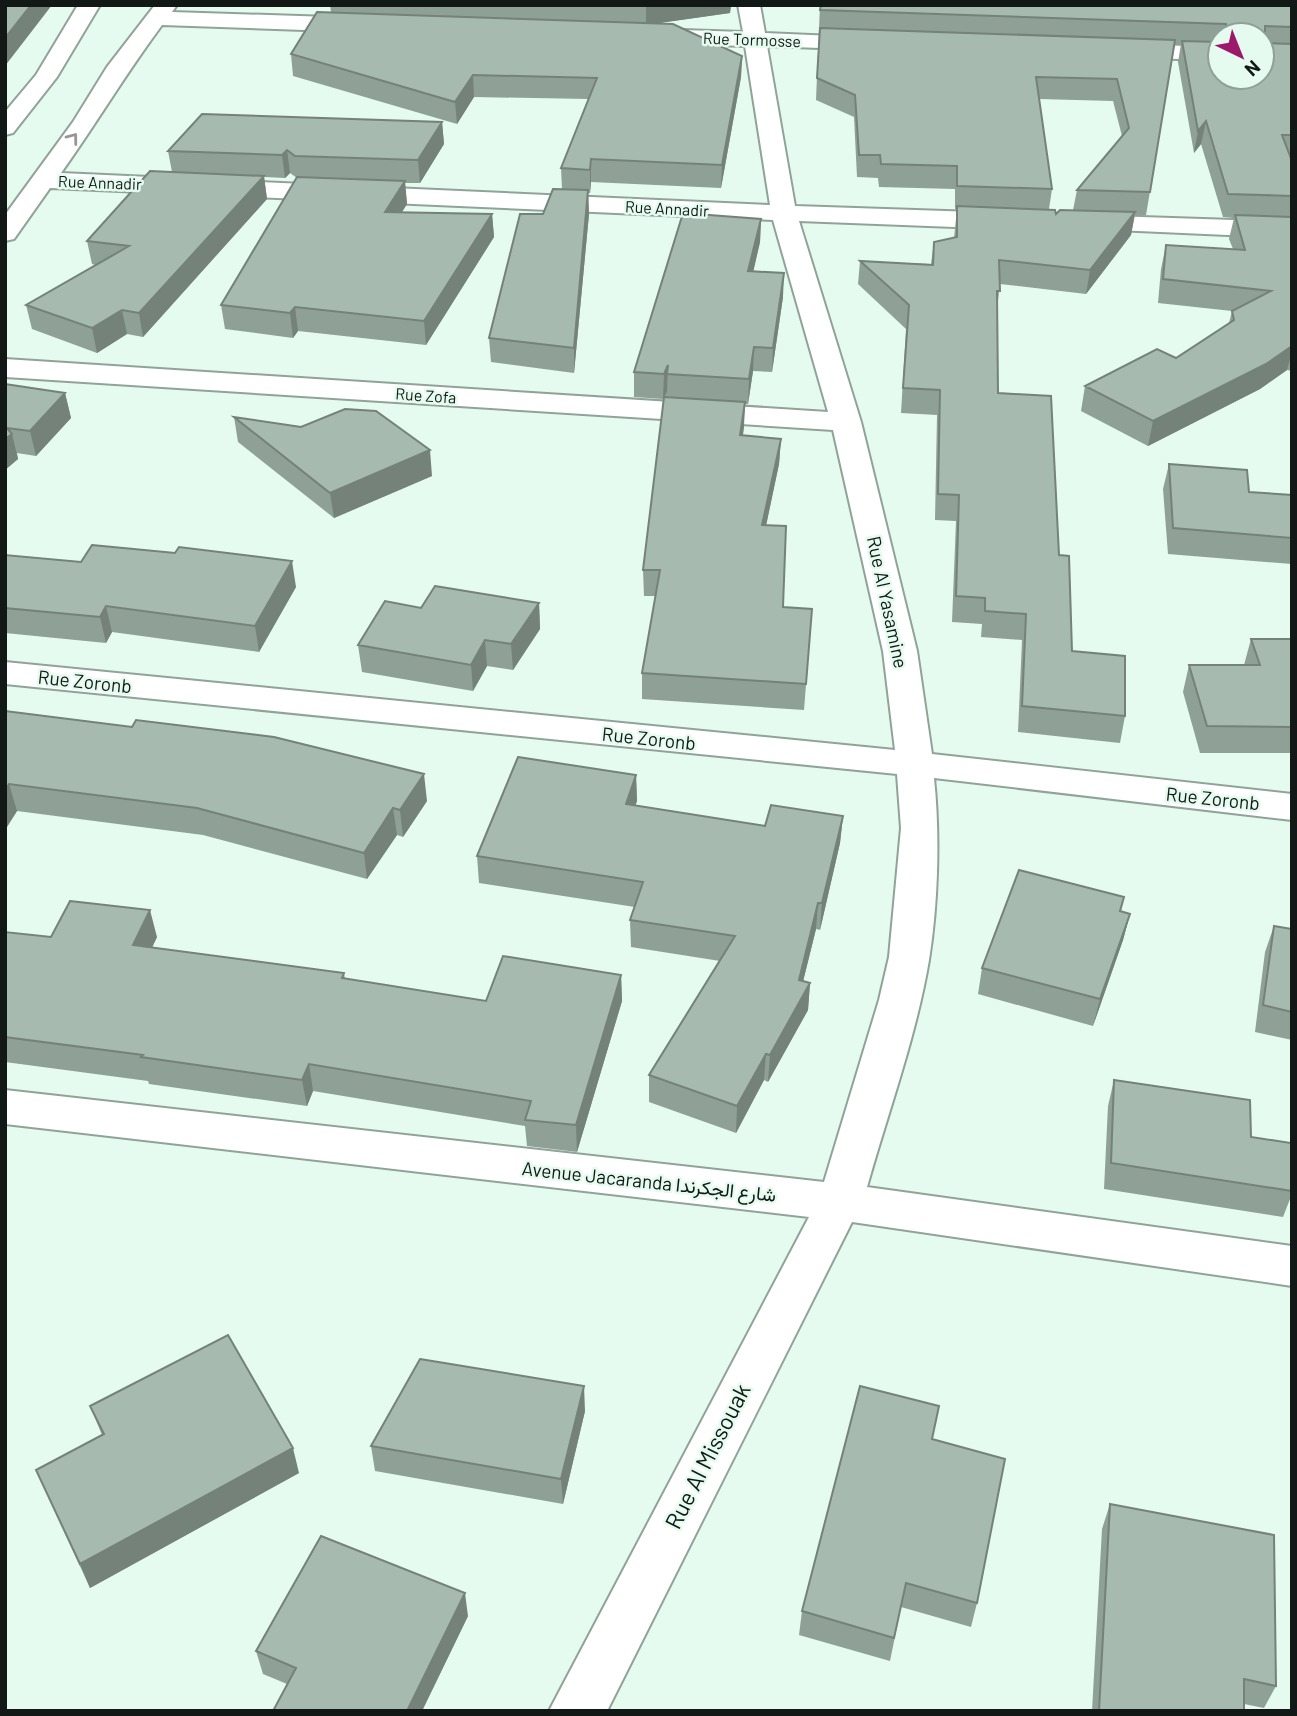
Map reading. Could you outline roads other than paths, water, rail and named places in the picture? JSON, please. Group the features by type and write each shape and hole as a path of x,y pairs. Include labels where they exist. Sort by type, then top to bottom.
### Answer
{"street":[{"path":"5,128 46,77 89,5"},
{"name":"Rue Al Yasamine","path":"749,5 784,214 846,422 900,652 915,764 920,828 909,957 900,1000 840,1202"},
{"path":"5,233 84,124 115,72 162,11 380,26"},
{"name":"Rue Tormosse","path":"630,35 892,44"},
{"path":"1097,51 1206,54"},
{"name":"Rue Annadir","path":"42,180 406,194 784,214 1031,222"},
{"path":"1059,222 1292,230"},
{"name":"Rue Zofa","path":"5,368 846,422"},
{"name":"Rue Zoronb","path":"5,673 915,764 1292,807"},
{"name":"Avenue Jacaranda شارع الجكرندا","path":"5,1107 840,1202 1292,1266"},
{"name":"Rue Al Missouak","path":"577,1711 840,1202"}]}
